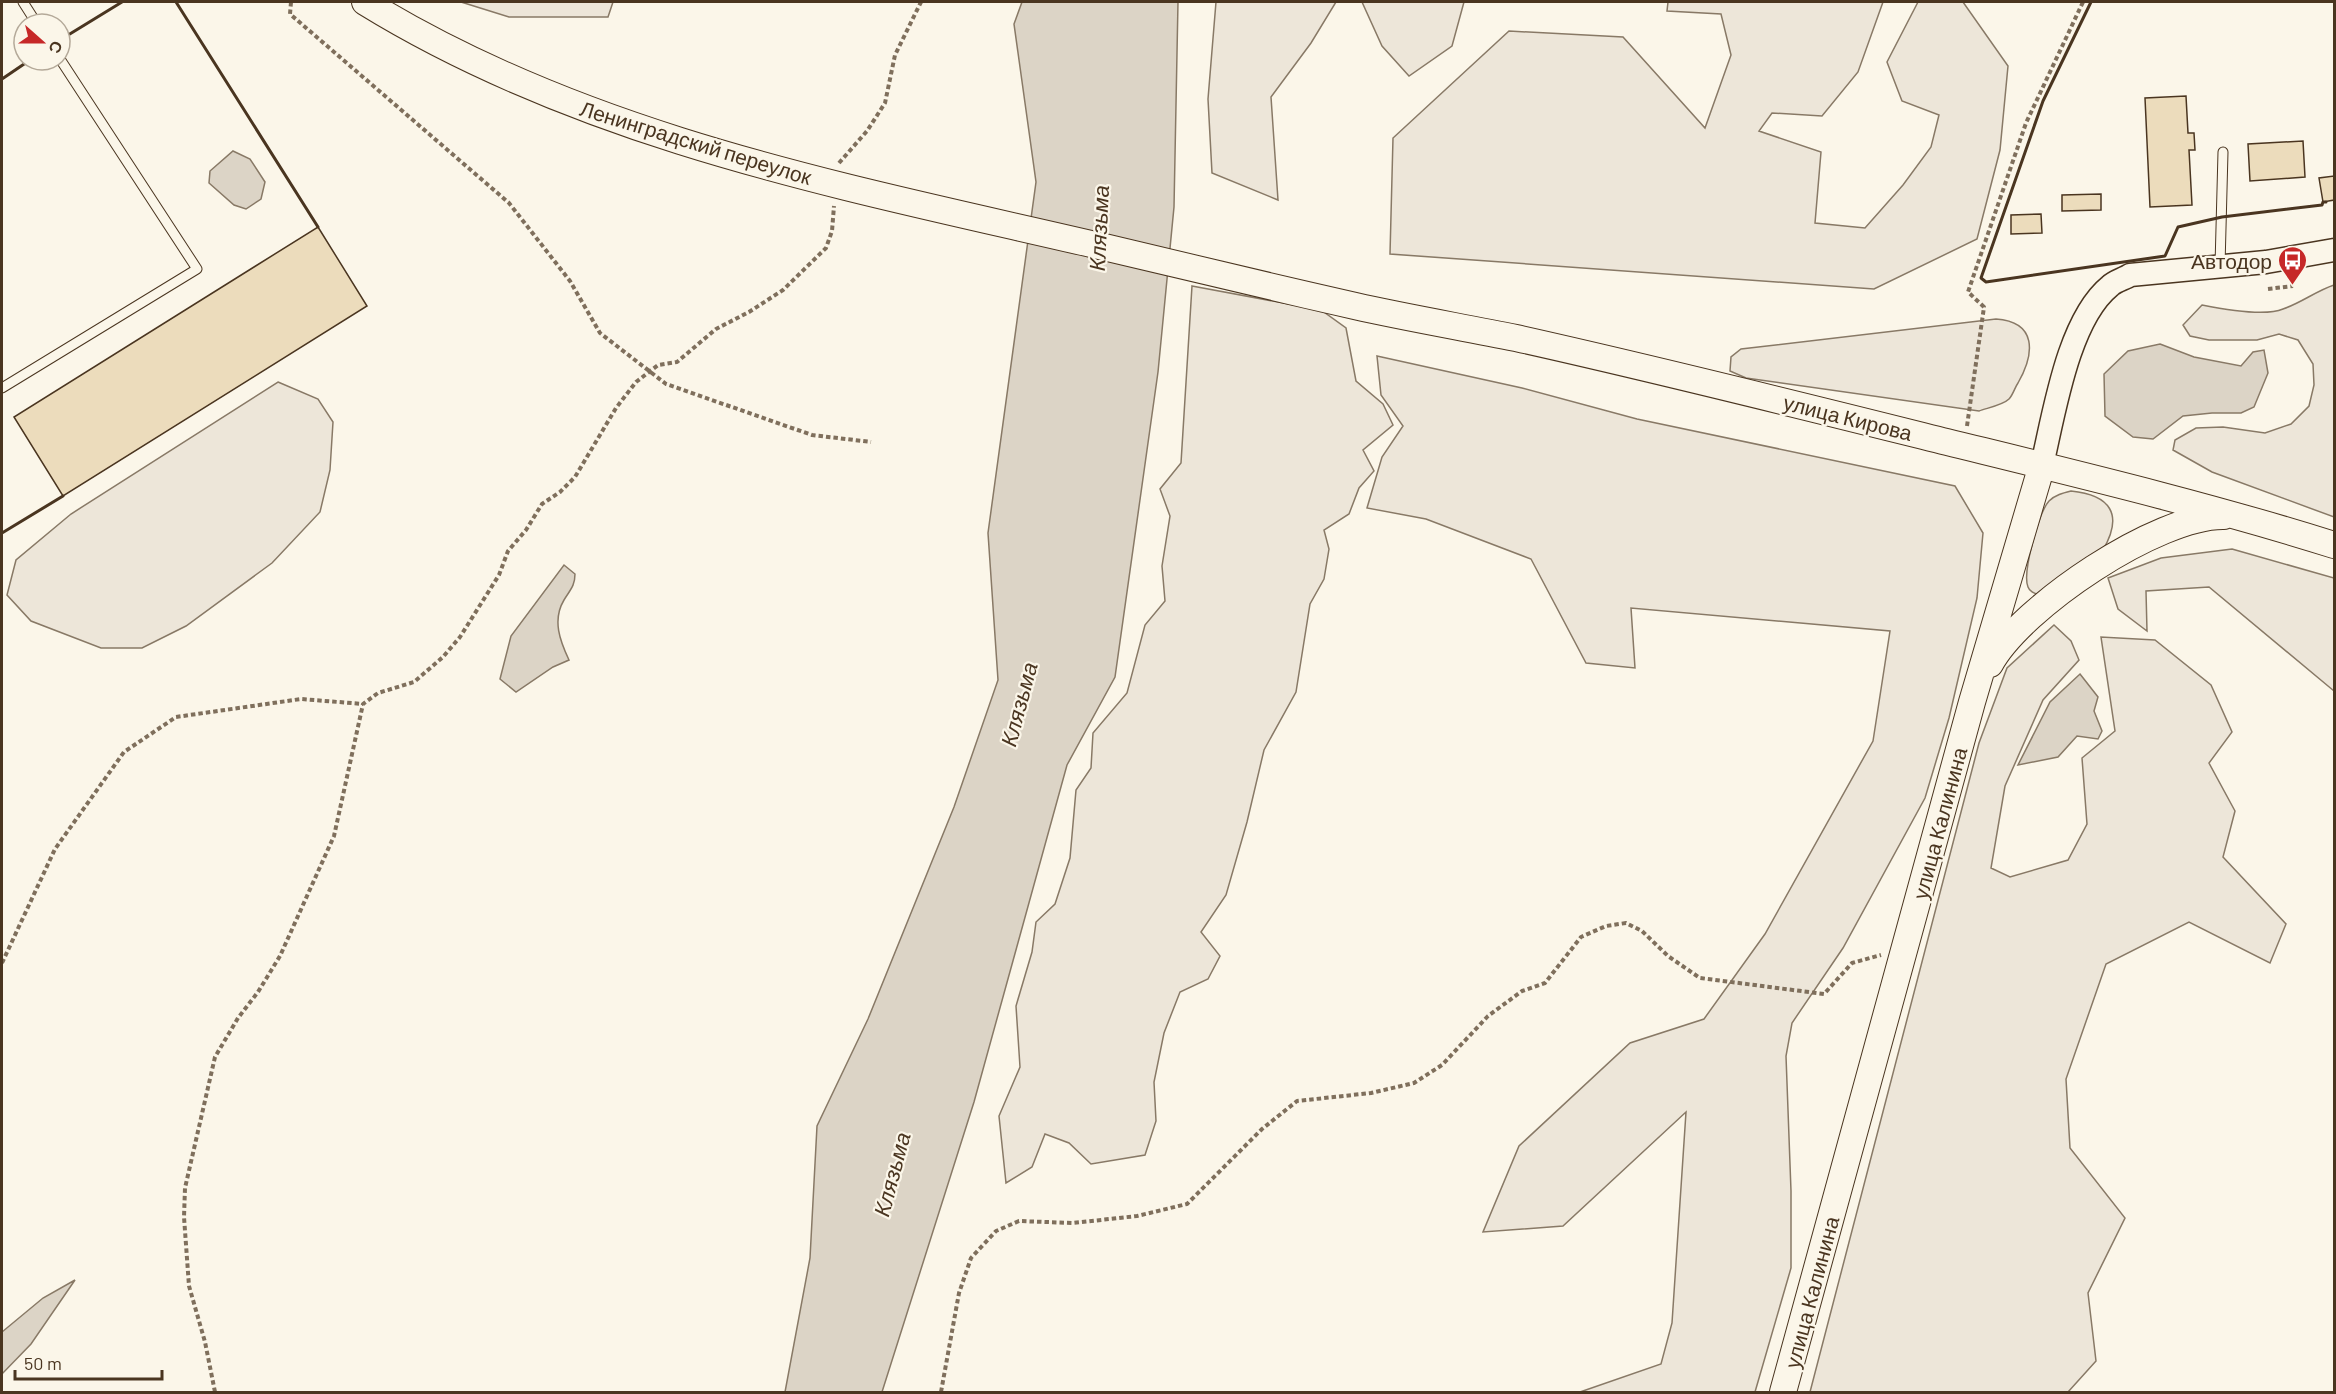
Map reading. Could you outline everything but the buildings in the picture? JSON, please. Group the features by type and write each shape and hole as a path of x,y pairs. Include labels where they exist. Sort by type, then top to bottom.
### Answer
{"main road":[{"name":"Ленинградский переулок","path":"365,2 499,74 573,105 662,136 836,184 1358,307"},
{"name":"улица Кирова","path":"1358,307 1515,338 1965,446 2251,519 2334,545"},
{"name":"улица Калинина","path":"1783,1392 1972,702 2042,465"},
{"path":"1972,702 1993,658 2025,620 2050,600 2115,556 2160,531 2200,517 2234,516 2251,519"}],"street":[{"path":"2220,267 2334,250"},
{"name":"улица Калинина","path":"2042,465 2067,361 2082,325 2096,301 2110,286 2130,275 2220,267"}],"lane":[{"path":"2,388 197,269 68,72"},
{"path":"2220,267 2223,152"}],"path":[{"path":"291,2 290,15 509,203 570,281 600,333 649,372 666,384 812,435 871,442"},
{"path":"2,963 55,849 124,752 176,717 301,699 363,704 378,693 414,682 443,657 460,636 499,575 507,551 526,530 542,504 560,492 575,477 616,408 636,382 658,365 677,362 716,329 749,312 783,290 826,248 832,231 840,161 867,131 885,103 895,55 921,2"},
{"path":"1965,446 1984,306 1968,292 2026,123 2083,2"},
{"path":"2268,289 2293,286"},
{"path":"215,1392 206,1342 189,1286 183,1217 185,1188 215,1057 280,956 334,836 363,704"},
{"path":"941,1392 959,1293 971,1258 996,1231 1019,1221 1073,1223 1137,1216 1186,1204 1262,1129 1297,1101 1371,1093 1414,1083 1442,1065 1488,1016 1522,991 1545,983 1581,938 1606,926 1626,923 1642,931 1668,956 1700,978 1824,994 1852,963 1886,954 1902,957"}],"shaded area":[{"path":"461,2 613,2 608,17 509,17"},
{"path":"1216,2 1336,2 1311,43 1271,97 1278,200 1212,173 1208,99"},
{"path":"1362,2 1464,2 1452,46 1409,76 1382,46"},
{"path":"1668,2 1883,2 1858,72 1822,116 1772,113 1759,131 1821,152 1815,223 1865,228 1903,185 1931,147 1939,115 1902,101 1887,62 1918,2 1963,2 2008,66 2000,150 1977,239 1874,289 1390,254 1393,138 1509,31 1623,37 1705,128 1731,55 1721,14 1667,11"},
{"path":"2334,285 2334,517 2212,472 2173,450 2175,440 2196,428 2223,427 2265,433 2291,424 2309,406 2314,385 2313,364 2298,340 2279,334 2257,340 2209,340 2190,336 2183,325 2202,305 2243,312 2275,311"},
{"path":"1192,286 1321,310 1346,328 1356,381 1383,404 1393,425 1363,450 1374,471 1359,488 1349,514 1324,530 1329,549 1324,579 1310,604 1296,692 1264,750 1247,822 1226,895 1201,932 1220,956 1208,979 1180,992 1164,1033 1154,1082 1156,1121 1145,1155 1091,1164 1069,1143 1045,1134 1032,1167 1006,1183 999,1116 1020,1067 1016,1006 1032,952 1036,922 1055,904 1070,858 1076,790 1091,768 1093,733 1127,693 1145,625 1165,601 1162,566 1170,516 1160,489 1181,463"},
{"path":"1996,319 2009,321 2019,326 2025,333 2029,341 2027,361 2024,372 2009,399 1999,405 1979,411 1746,378 1730,371 1731,357 1741,349"},
{"path":"1377,356 1522,388 1637,419 1955,486 1983,533 1977,598 1949,718 1925,798 1843,948 1792,1023 1786,1056 1791,1191 1791,1268 1755,1392 1580,1392 1661,1364 1672,1323 1686,1112 1563,1226 1483,1232 1519,1146 1630,1043 1704,1019 1765,934 1873,741 1890,631 1631,608 1635,668 1586,663 1531,559 1426,519 1367,508 1382,457 1403,426 1381,395"},
{"path":"278,382 318,399 333,422 330,470 320,512 272,563 186,626 142,648 101,648 31,621 7,595 16,560 71,514"},
{"path":"2071,491 2095,497 2110,508 2112,526 2109,537 2103,550 2039,595 2030,590 2027,580 2029,557 2036,529 2049,501"},
{"path":"2232,549 2334,578 2334,691 2209,587 2146,591 2147,631 2118,609 2108,578 2161,558"},
{"path":"2054,625 2071,641 2079,660 2043,700 2005,786 1991,868 2010,877 2068,860 2087,824 2082,758 2115,731 2101,637 2155,640 2211,685 2232,732 2209,763 2235,811 2223,857 2286,924 2270,963 2189,922 2106,964 2066,1079 2070,1148 2125,1218 2088,1293 2096,1361 2068,1392 1810,1392 1979,743 2007,668"}],"water":[{"name":"Клязьма","path":"1022,2 1178,2 1174,207 1158,372 1115,677 1067,765 974,1102 882,1392 785,1392 810,1258 817,1126 868,1019 954,807 998,680 988,533 1036,182 1014,24"},
{"path":"233,151 250,159 265,182 261,199 246,209 234,205 209,183 210,171"},
{"path":"2160,344 2194,357 2241,366 2253,352 2264,350 2268,373 2254,407 2241,413 2183,416 2153,439 2133,437 2105,416 2104,374 2128,351"},
{"path":"564,565 575,574 573,585 558,615 560,638 569,660 553,667 516,692 500,679 511,636"},
{"path":"2080,674 2098,697 2094,711 2102,731 2098,739 2077,736 2058,757 2018,765 2050,702"},
{"path":"75,1280 31,1344 2,1374 2,1332 43,1298"}],"wall":[{"path":"72,33 122,2"},
{"path":"176,2 318,227"},
{"path":"2091,2 2043,101 1981,278 1986,282 2165,256 2178,227 2222,217 2322,205 2326,202"},
{"path":"2,79 12,72"},
{"path":"2,533 63,496"}],"place":[{"name":"Автодор","path":"2293,286"}]}
